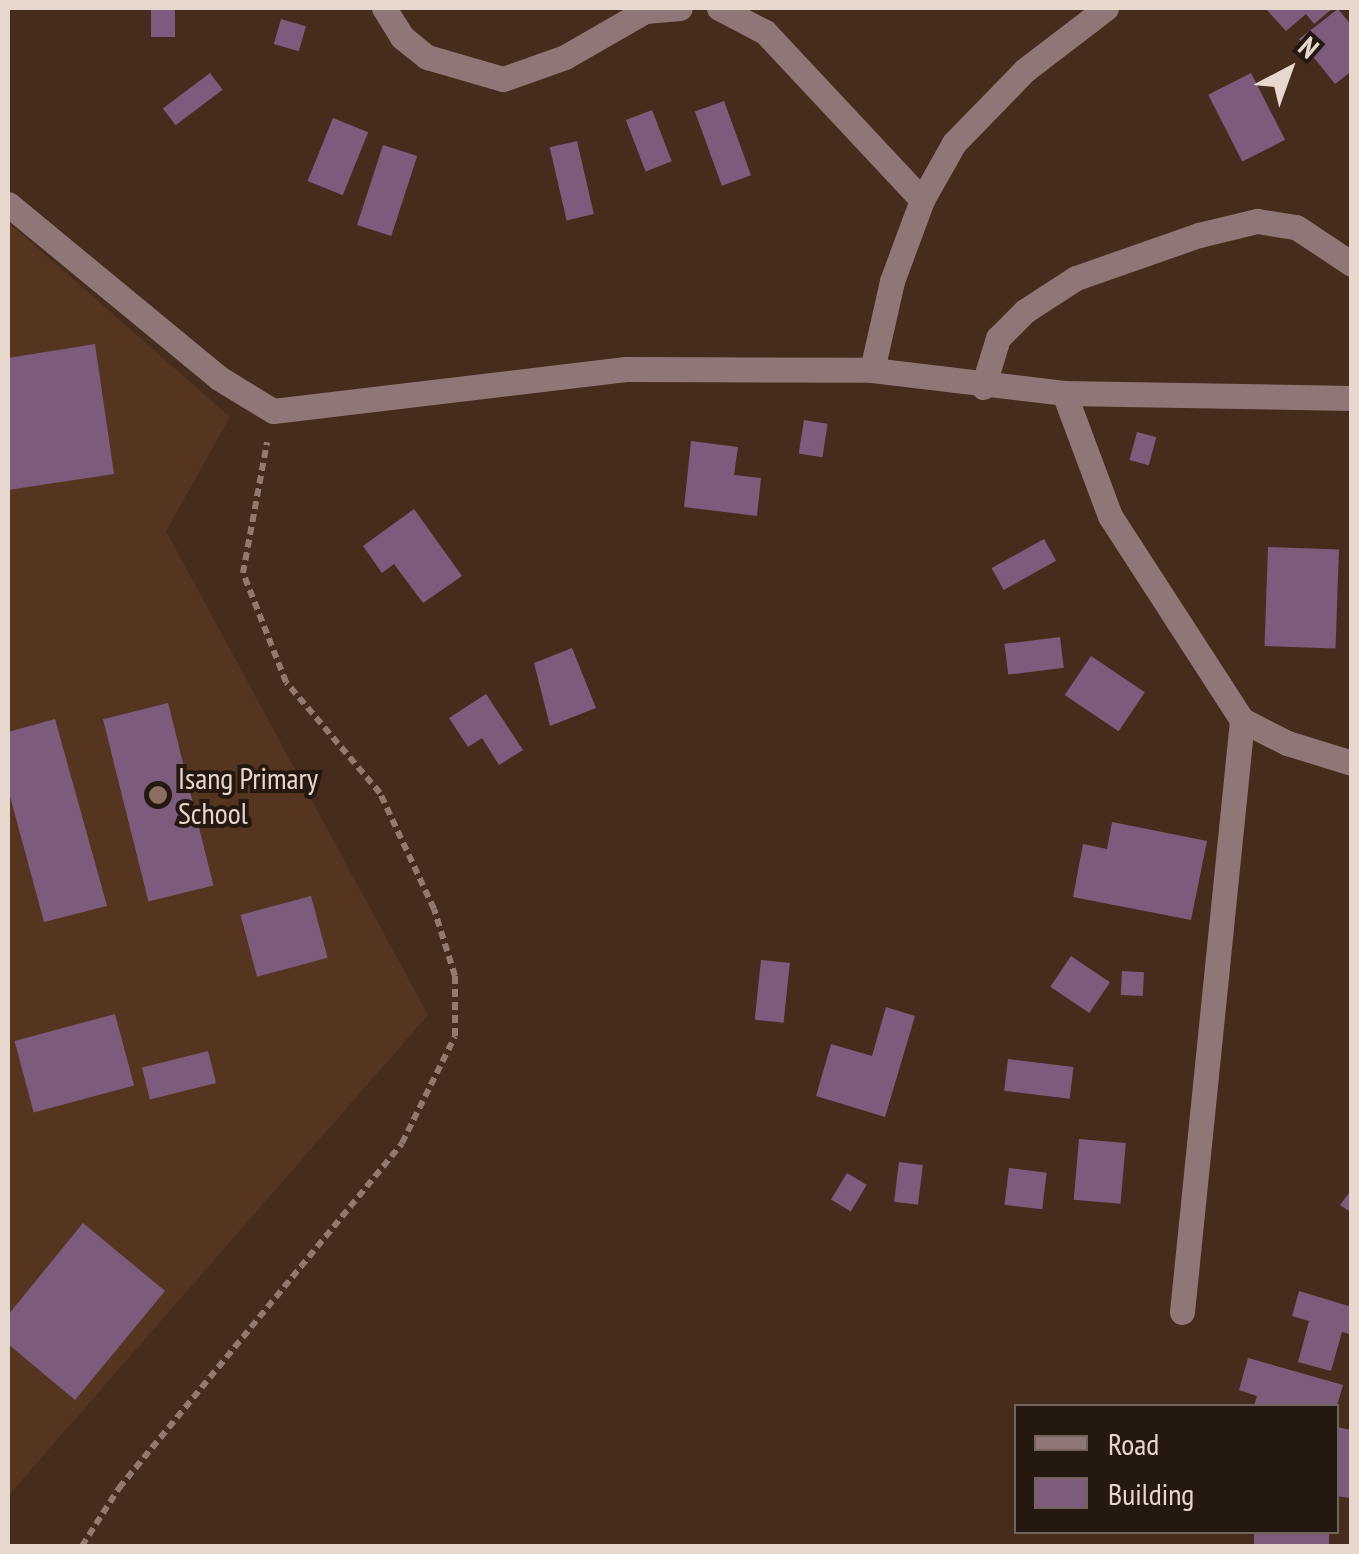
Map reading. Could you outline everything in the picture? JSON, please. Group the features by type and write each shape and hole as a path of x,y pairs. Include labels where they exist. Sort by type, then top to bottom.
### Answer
{"street":[{"path":"384,8 402,37 426,57 503,79 565,57 642,9 680,8"},
{"path":"719,8 764,32 922,200"},
{"path":"872,370 892,281 922,200 954,143 1025,70 1106,8"},
{"path":"8,204 219,378 273,412 626,369 872,370 983,387 1064,394 1352,398"},
{"path":"983,387 998,338 1025,311 1076,278 1198,235 1258,220 1296,226 1352,264"},
{"path":"1064,394 1110,516 1242,720 1287,744 1352,763"},
{"path":"1182,1312 1242,720"}],"path":[{"path":"82,1546 119,1488 402,1142 455,1036 455,976 434,909 380,793 286,682 243,573 273,412"}],"shaded area":[{"name":"Isang Primary School","path":"8,222 230,417 166,531 428,1015 8,1496"}],"building":[{"path":"151,8 175,8 175,37 151,37"},
{"path":"1265,8 1333,8 1314,24 1306,14 1286,31"},
{"path":"1338,9 1352,26 1352,71 1335,84 1299,39"},
{"path":"281,19 306,26 299,51 274,44"},
{"path":"210,73 223,90 176,125 163,109"},
{"path":"1251,73 1285,140 1242,162 1208,95"},
{"path":"724,101 751,175 722,186 695,112"},
{"path":"652,110 672,161 646,171 626,120"},
{"path":"333,118 368,132 343,195 308,181"},
{"path":"577,141 594,214 567,220 550,147"},
{"path":"383,145 417,156 391,236 357,225"},
{"path":"95,344 114,474 8,490 8,358"},
{"path":"804,420 828,424 822,457 799,454"},
{"path":"1137,432 1156,437 1149,465 1129,460"},
{"path":"691,441 738,447 734,475 761,478 757,516 684,507"},
{"path":"414,509 462,576 423,603 394,564 382,573 363,546"},
{"path":"1044,539 1056,561 1004,590 992,568"},
{"path":"1268,547 1339,549 1336,648 1265,646"},
{"path":"1060,637 1064,668 1008,675 1004,644"},
{"path":"572,648 596,708 550,726 534,663"},
{"path":"1091,656 1145,692 1119,731 1065,695"},
{"path":"486,694 523,750 499,765 482,738 468,747 449,718"},
{"path":"168,703 213,885 148,902 103,719"},
{"path":"55,719 107,906 44,922 8,789 8,732"},
{"path":"1112,822 1207,841 1191,920 1073,897 1083,844 1107,849"},
{"path":"311,896 328,958 257,977 240,915"},
{"path":"1071,956 1110,982 1089,1013 1050,987"},
{"path":"761,960 790,963 784,1023 755,1020"},
{"path":"1122,971 1144,972 1143,996 1121,995"},
{"path":"886,1007 915,1016 885,1117 816,1096 831,1044 872,1056"},
{"path":"115,1014 134,1085 34,1112 15,1041"},
{"path":"208,1051 216,1083 150,1099 142,1067"},
{"path":"1008,1059 1074,1067 1070,1099 1004,1091"},
{"path":"1079,1139 1126,1143 1121,1204 1074,1200"},
{"path":"899,1162 923,1165 918,1205 894,1202"},
{"path":"1009,1168 1047,1173 1042,1209 1004,1205"},
{"path":"847,1173 867,1185 851,1211 831,1200"},
{"path":"1352,1189 1352,1213 1340,1205"},
{"path":"83,1223 165,1291 75,1400 8,1344 8,1315"},
{"path":"1299,1291 1352,1307 1352,1335 1342,1332 1331,1371 1298,1362 1309,1321 1292,1316"},
{"path":"1248,1358 1343,1385 1338,1404 1255,1404 1257,1396 1239,1390"},
{"path":"1339,1428 1352,1430 1350,1498 1339,1496"},
{"path":"1254,1534 1329,1534 1329,1546 1254,1546"}],"place":[{"name":"Isang Primary School","path":"158,795"}]}
